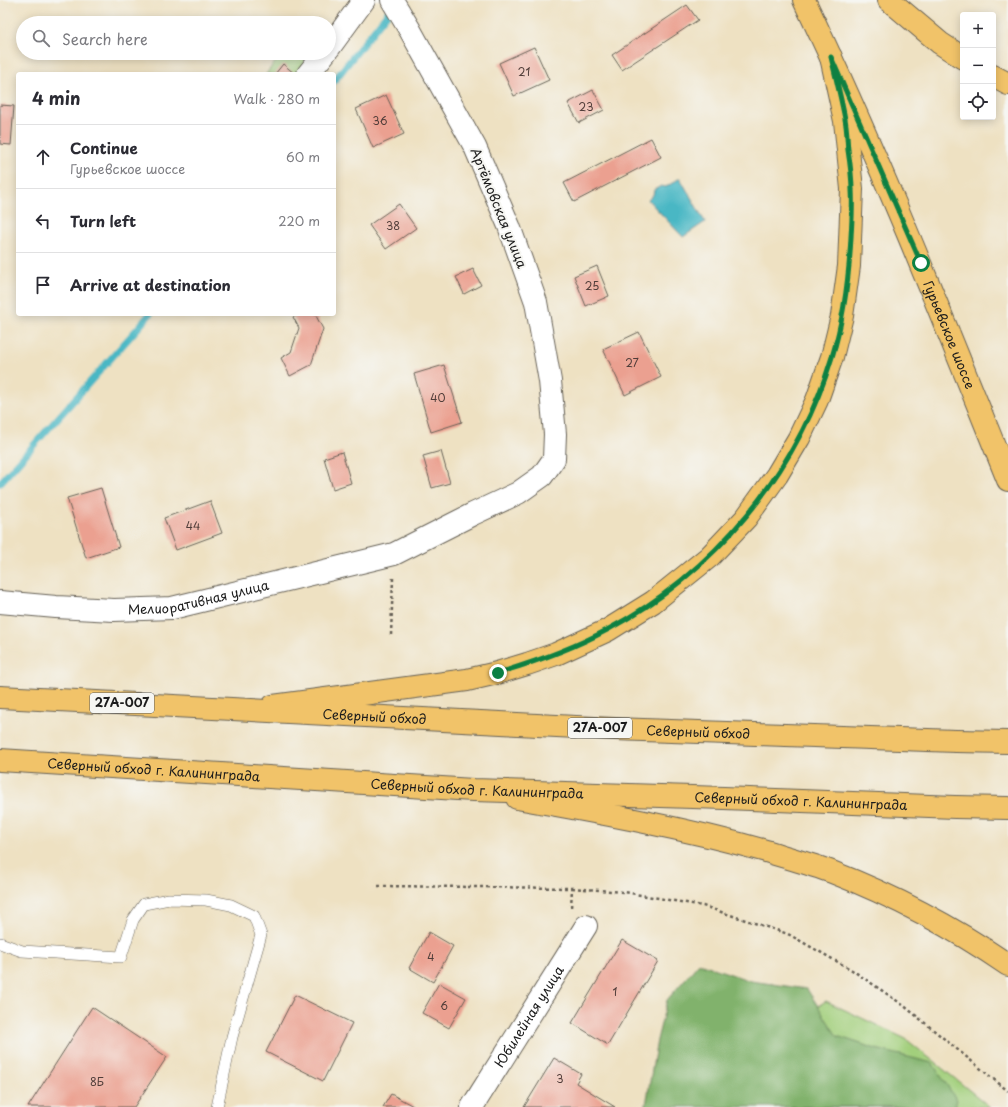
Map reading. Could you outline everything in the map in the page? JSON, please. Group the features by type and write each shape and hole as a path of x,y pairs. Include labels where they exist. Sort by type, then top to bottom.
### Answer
{"main road":[{"path":"245,710 467,680 498,673 556,654 608,630 653,602 709,557 746,518 777,475 799,438 817,400 832,357 842,316 850,266 852,189 846,120 831,57 804,0"},
{"path":"889,0 940,43 960,56"},
{"name":"Гурьевское шоссе","path":"831,57 921,263 1008,480"},
{"path":"996,78 1008,84"},
{"name":"27А-007","path":"0,697 245,710"},
{"name":"Северный обход","path":"245,710 614,729 1008,742"},
{"name":"Северный обход г. Калининграда","path":"0,760 473,790 1008,808"},
{"path":"473,790 622,817 682,830 738,843 831,871 870,887 934,919 967,938 1008,965"}],"street":[{"path":"336,38 364,0"},
{"name":"Артёмовская улица","path":"392,0 475,147 509,226 536,302 550,381 555,434 554,459 542,476 518,493 394,554"},
{"path":"310,72 319,60"},
{"name":"Мелиоративная улица","path":"0,602 114,610 172,608 394,554"},
{"name":"Юбилейная улица","path":"472,1107 586,926"}],"lane":[{"path":"0,943 22,951 121,957 133,920 144,904 169,899 206,900 231,905 254,916 261,936 232,1037 217,1107"}],"path":[{"path":"391,635 394,554"},
{"path":"378,886 572,888 624,892 703,906 788,934 852,970 902,1006 1008,1091"},
{"path":"571,910 572,888"}],"green space":[{"path":"277,60 321,60 311,72 268,72"},
{"path":"699,963 751,981 807,989 837,1036 876,1049 932,1063 957,1100 955,1107 647,1107 646,1105 657,1040 667,1000"},
{"path":"771,983 789,996 813,1009 826,1001 906,1039 990,1107 771,1107"}],"water":[{"path":"680,178 705,222 683,237 648,200 653,195 654,190 661,186 666,187"}],"building":[{"path":"687,5 698,20 622,70 612,55"},
{"path":"534,47 549,80 514,96 499,63"},
{"path":"283,64 293,72 277,72"},
{"path":"593,90 604,110 579,123 568,103"},
{"path":"386,95 404,134 373,148 356,109"},
{"path":"0,105 14,106 11,145 0,144"},
{"path":"651,138 661,157 574,202 564,183"},
{"path":"399,204 416,228 386,249 369,225"},
{"path":"597,266 609,296 586,306 574,276"},
{"path":"473,269 481,285 464,294 456,277"},
{"path":"316,316 323,329 311,365 290,376 281,358 291,352 299,328 293,317"},
{"path":"639,332 661,377 625,395 603,349"},
{"path":"444,365 462,422 431,432 414,374"},
{"path":"441,451 450,483 432,488 423,456"},
{"path":"342,452 351,483 333,489 324,458"},
{"path":"101,488 119,547 86,558 67,498"},
{"path":"210,501 222,533 176,550 164,518"},
{"path":"429,932 453,946 433,982 409,968"},
{"path":"622,940 658,961 608,1045 572,1023"},
{"path":"439,983 466,998 449,1028 422,1013"},
{"path":"295,995 352,1023 323,1081 266,1052"},
{"path":"92,1007 167,1057 134,1107 28,1107"},
{"path":"554,1058 581,1074 576,1083 615,1107 524,1107"},
{"path":"391,1094 415,1107 383,1107"}],"waterway":[{"path":"336,78 393,6"},
{"path":"0,483 148,316"}],"route":[{"path":"498,673 556,654 608,630 653,602 674,586 709,557 746,518 777,475 799,438 817,400 832,357 842,316 850,266 852,189 846,120 831,57 921,263"}]}
